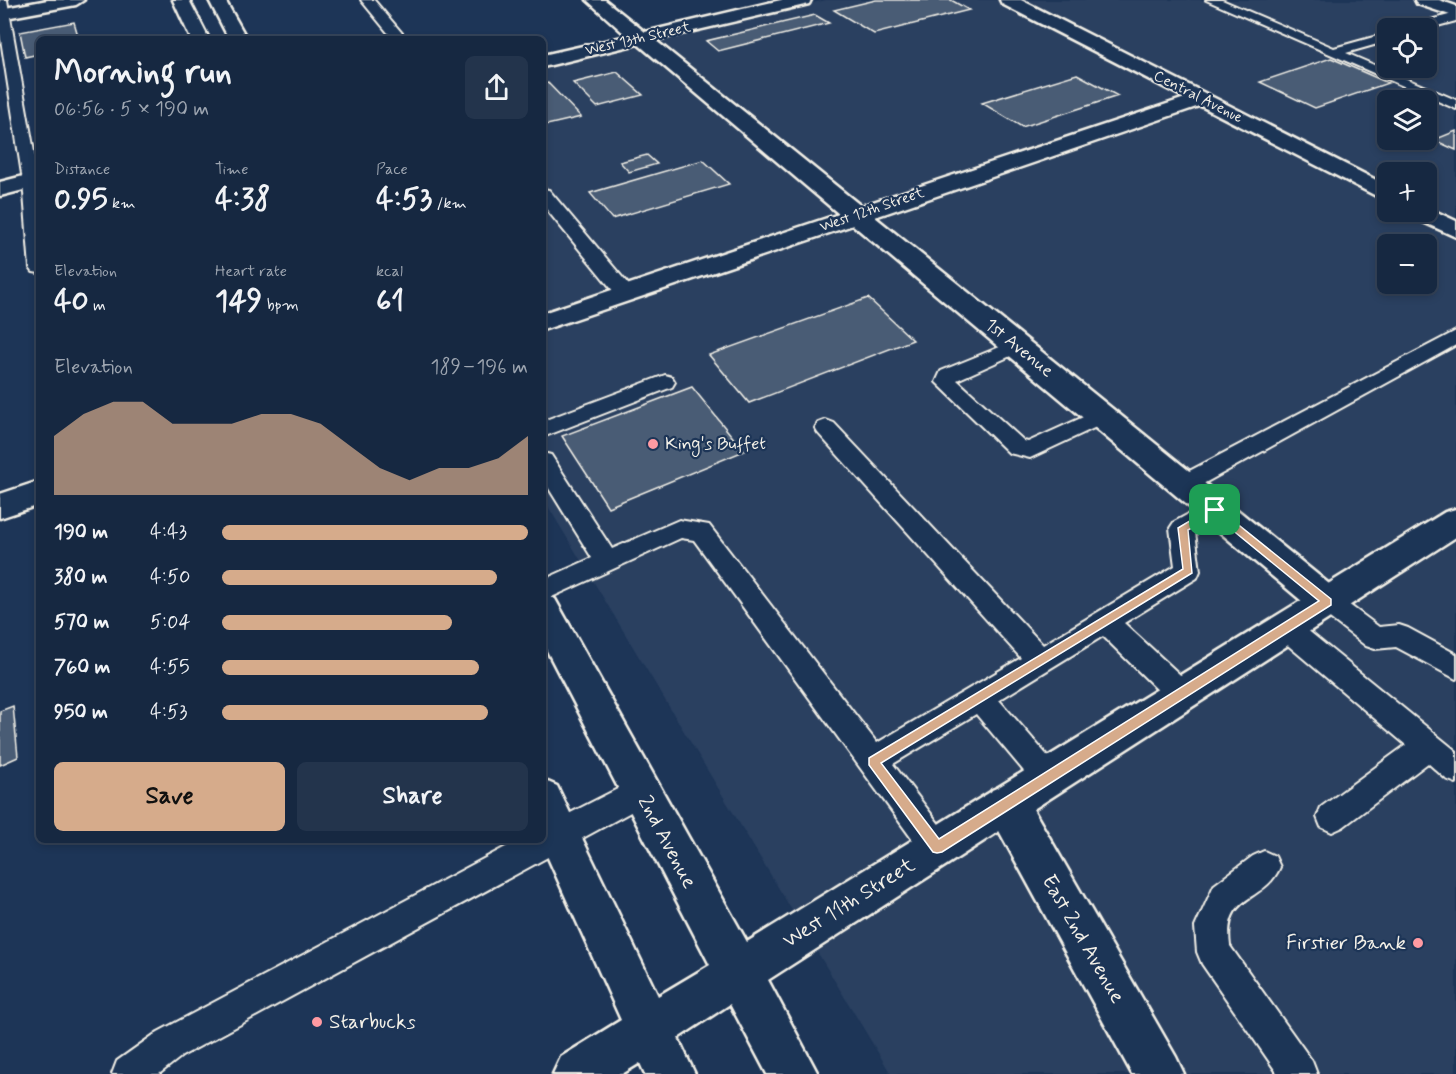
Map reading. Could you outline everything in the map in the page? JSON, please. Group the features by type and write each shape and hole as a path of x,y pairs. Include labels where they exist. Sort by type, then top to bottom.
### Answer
{"street":[{"path":"1,9 76,0"},
{"path":"181,0 199,36"},
{"path":"217,0 236,36"},
{"name":"1st Avenue","path":"595,0 1327,602"},
{"name":"Central Avenue","path":"1008,0 1377,189"},
{"path":"1424,0 1456,12"},
{"name":"West 13th Street","path":"546,60 797,1"},
{"name":"West 12th Street","path":"546,321 1201,99"},
{"path":"0,189 35,180"},
{"path":"1437,220 1456,230"},
{"path":"0,506 36,494"},
{"name":"West 11th Street","path":"578,1074 1456,521"},
{"name":"2nd Avenue","path":"546,615 793,1074"},
{"name":"East 2nd Avenue","path":"1007,804 1159,1074"},
{"path":"551,818 670,1074"}],"lane":[{"path":"367,0 397,36"},
{"path":"1212,0 1456,105"},
{"path":"1,9 35,180 36,202"},
{"path":"1437,22 1456,17"},
{"path":"1333,52 1377,40"},
{"path":"546,198 626,294"},
{"path":"1184,484 1456,337"},
{"path":"1017,346 948,376 946,382 1017,447 1030,450 1101,416"},
{"path":"546,428 665,382"},
{"path":"826,428 1040,660"},
{"path":"546,466 607,562"},
{"path":"873,761 1188,571 1182,528 1215,510"},
{"path":"546,590 679,529 701,532 937,847"},
{"name":"1st Avenue","path":"1327,602 1374,638 1399,636 1456,667"},
{"path":"1105,621 1181,694"},
{"path":"1286,628 1456,769"},
{"path":"979,697 1048,777"},
{"path":"1332,817 1428,746"},
{"path":"551,818 641,791"},
{"path":"130,1074 170,1044 509,843"},
{"path":"1264,867 1225,896 1211,927 1214,952 1299,1074"}],"shaded area":[{"path":"826,0 1456,0 1456,1074 891,1074 546,503 546,66"}],"building":[{"path":"876,0 951,0 969,10 874,34 834,10"},
{"path":"815,15 829,23 718,51 706,41"},
{"path":"74,22 78,36 36,36 36,55 25,57 20,32"},
{"path":"1331,58 1388,83 1315,108 1260,82"},
{"path":"617,72 643,95 597,107 573,83"},
{"path":"1077,74 1118,96 1022,127 982,103"},
{"path":"546,83 548,83 581,117 547,125"},
{"path":"1456,131 1456,150 1437,141 1437,139"},
{"path":"647,155 657,164 629,172 620,162"},
{"path":"703,160 729,184 612,219 590,193"},
{"path":"868,298 913,340 749,403 709,355"},
{"path":"692,387 744,451 608,507 562,436"},
{"path":"13,706 18,757 0,765 0,711"}],"place":[{"name":"King's Buffet","path":"653,444"},
{"name":"Firstier Bank","path":"1418,943"},
{"name":"Starbucks","path":"317,1022"}],"route":[{"path":"1215,510 1327,602 937,847 873,761 1188,571 1182,528 1215,510"}]}
